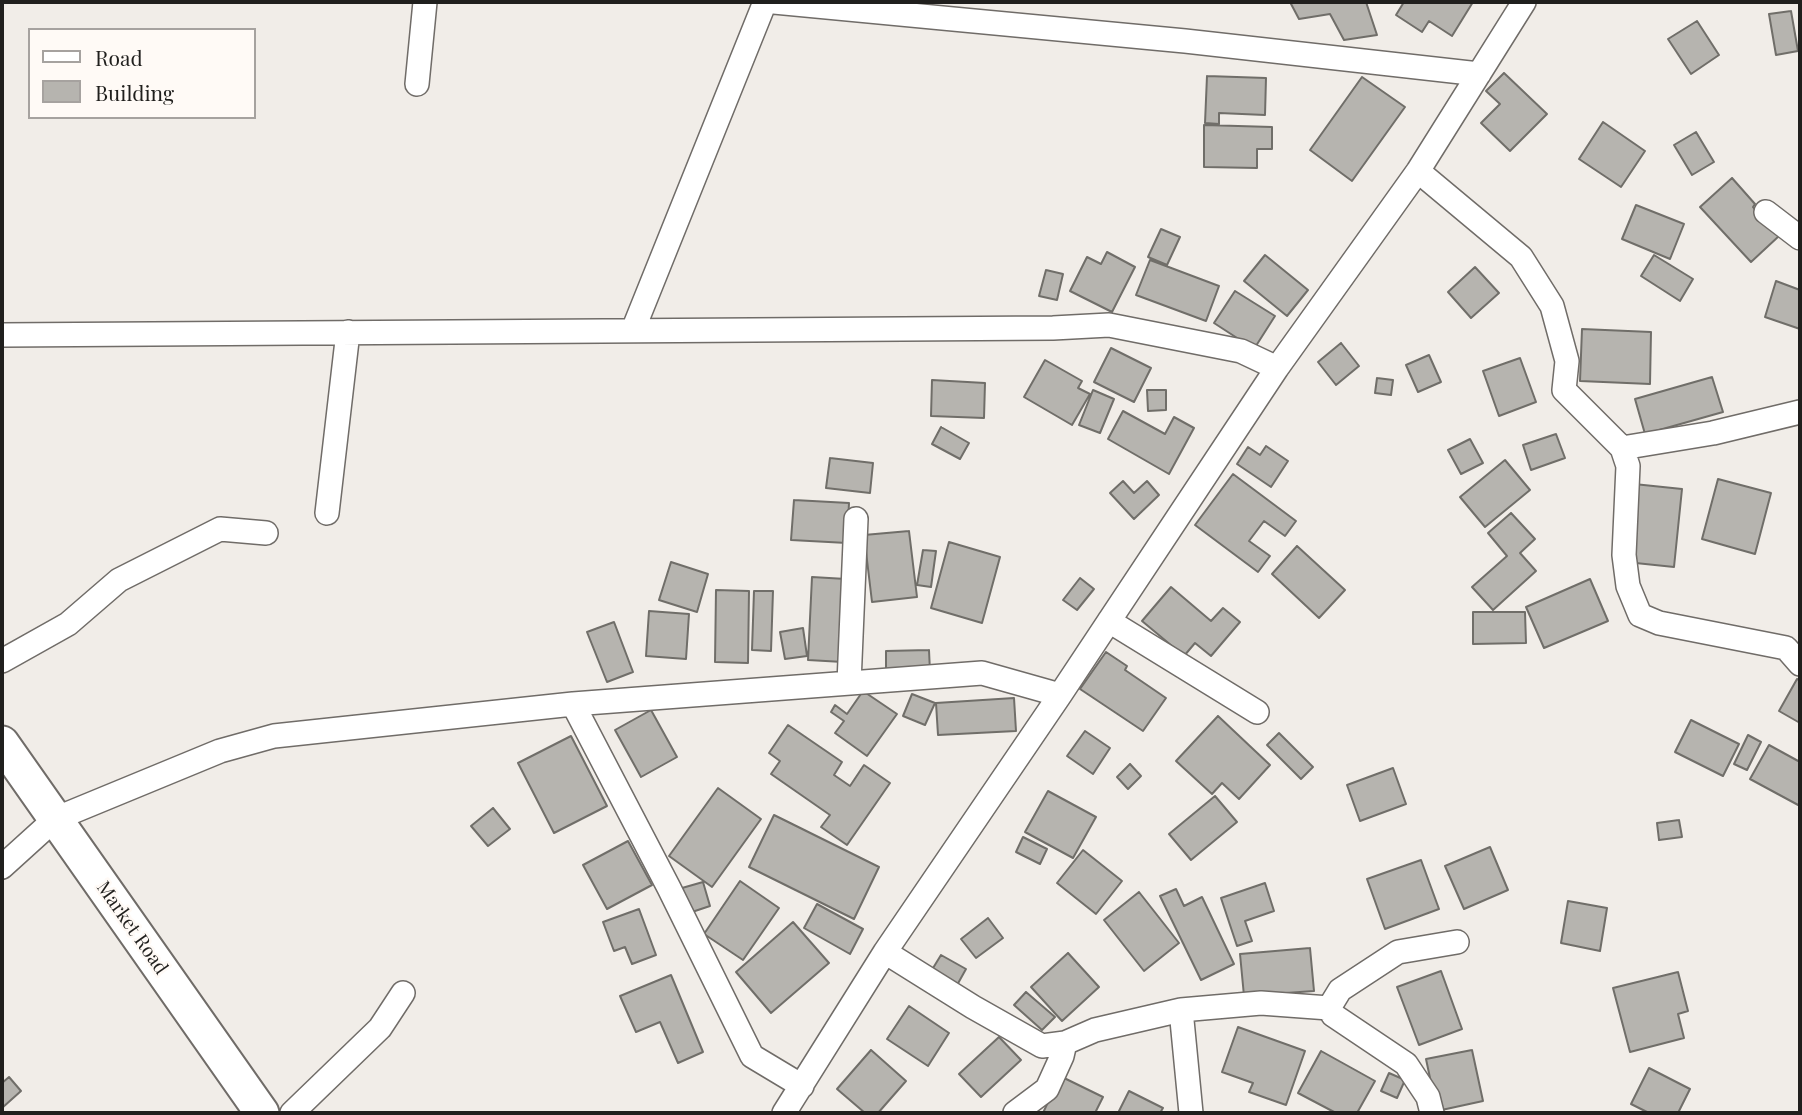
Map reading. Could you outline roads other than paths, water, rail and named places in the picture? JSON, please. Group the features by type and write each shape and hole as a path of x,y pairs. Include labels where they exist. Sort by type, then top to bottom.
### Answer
{"main road":[{"name":"Market Road","path":"2,743 261,1113"}],"street":[{"path":"417,83 425,2"},
{"path":"633,330 765,2"},
{"path":"774,2 1185,41 1479,74"},
{"path":"784,1113 885,952 1277,368 1418,171 1524,2"},
{"path":"1418,171 1521,257 1552,306 1567,361 1564,390 1622,448 1628,466 1624,555 1628,586 1640,615 1659,623 1786,648 1800,664"},
{"path":"1766,212 1800,238"},
{"path":"2,335 1053,328 1109,325 1241,351 1277,368"},
{"path":"327,513 348,332"},
{"path":"1622,448 1713,433 1800,412"},
{"path":"849,683 856,519"},
{"path":"2,661 68,624 119,580 220,529 266,533"},
{"path":"1109,621 1257,712"},
{"path":"2,867 55,819 220,751 274,736 573,704 982,673 1060,695"},
{"path":"573,704 669,888 752,1056 802,1086"},
{"path":"1329,1008 1340,990 1398,953 1457,942"},
{"path":"885,952 1042,1046 1065,1043 1095,1030 1181,1010 1261,1003 1329,1008"},
{"path":"292,1113 380,1028 403,993"},
{"path":"1329,1008 1333,1015 1406,1065 1428,1097 1432,1113"},
{"path":"1181,1010 1191,1113"},
{"path":"1015,1113 1047,1089 1065,1043"}]}
